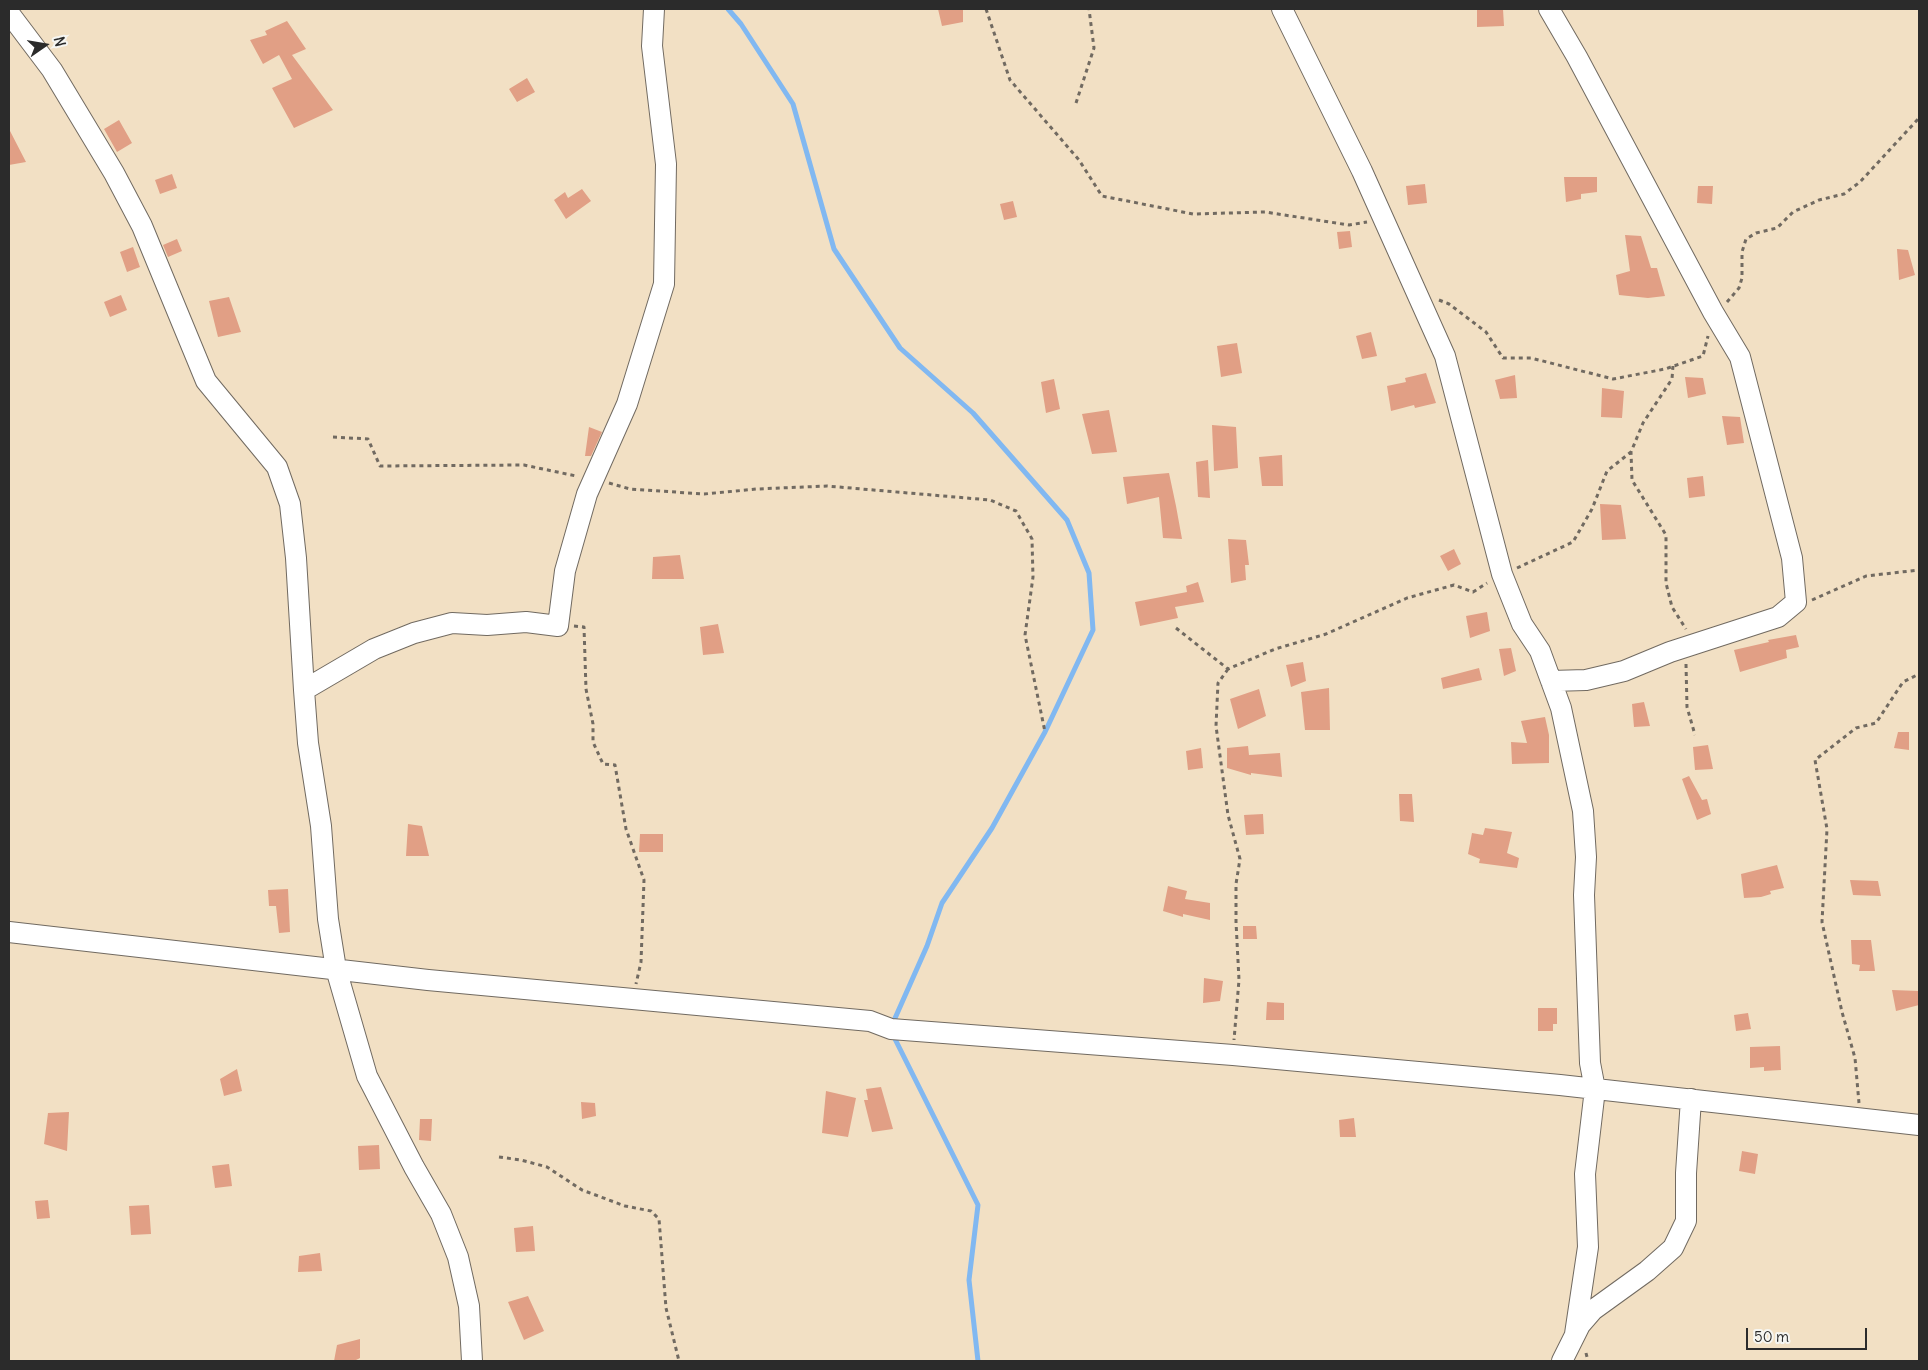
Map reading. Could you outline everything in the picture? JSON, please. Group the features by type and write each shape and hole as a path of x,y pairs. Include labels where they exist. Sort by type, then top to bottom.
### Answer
{"street":[{"path":"304,690 374,649 414,633 452,623 487,625 526,622 558,626 565,571 593,479 627,404 664,284 666,164 652,46 654,9"},
{"path":"1282,9 1384,220 1445,356 1502,574 1522,624 1540,651 1561,708 1583,811 1586,858 1584,895 1590,1063 1595,1089 1585,1174 1588,1248 1575,1334"},
{"path":"1548,9 1577,58 1713,312 1740,358 1792,558 1796,602 1778,617 1670,652 1624,671 1586,680 1551,681"},
{"path":"9,13 52,70 118,180 142,226 206,381 277,467 290,504 296,558 308,743 321,826 328,919 336,969 368,1076 414,1167 441,1214 458,1257 470,1306 472,1361"},
{"path":"9,932 336,969 638,1000 870,1021 890,1030 1233,1055 1595,1089 1919,1125"},
{"path":"1562,1361 1575,1334 1593,1310 1647,1271 1673,1248 1686,1221 1686,1173 1691,1099"}],"path":[{"path":"986,9 1010,80 1079,160 1102,196 1193,214 1265,212 1349,225 1384,220"},
{"path":"1076,104 1094,48 1089,9"},
{"path":"1431,298 1449,304 1486,332 1503,358 1532,358 1613,379 1673,366 1703,356 1713,312 1722,307 1740,288 1742,252 1746,239 1756,233 1777,228 1793,212 1819,200 1844,194 1887,155 1919,118"},
{"path":"1667,555 1666,535 1632,480 1631,452 1643,423 1672,379 1673,366"},
{"path":"333,437 368,439 380,466 524,466 593,479 630,489 704,494 757,489 827,486 990,500 1016,511 1032,539 1033,577 1025,635 1045,732"},
{"path":"1233,1055 1239,980 1236,913 1240,859 1228,815 1216,726 1218,683 1228,669 1275,650 1326,634 1407,598 1454,585 1473,592 1502,574 1574,542 1592,509 1607,471 1631,452"},
{"path":"1806,600 1814,600 1866,576 1919,570"},
{"path":"558,626 584,627 586,689 593,742 603,764 615,765 626,829 644,880 641,962 636,984 638,1000"},
{"path":"1176,628 1228,669"},
{"path":"1860,1118 1855,1058 1842,1012 1822,922 1827,828 1814,760 1856,728 1876,724 1903,682 1919,674"},
{"path":"499,1157 521,1160 547,1167 582,1190 625,1206 651,1211 659,1219 666,1308 679,1361"}],"building":[{"path":"938,9 963,9 963,22 942,26"},
{"path":"1477,9 1503,9 1504,26 1477,27"},
{"path":"287,21 306,49 292,55 333,110 294,128 272,88 292,79 279,55 263,64 250,40 267,35 265,31"},
{"path":"527,78 535,92 517,102 509,89"},
{"path":"119,120 132,143 117,152 104,129"},
{"path":"9,129 26,162 9,165"},
{"path":"172,174 177,188 160,194 155,180"},
{"path":"1564,177 1597,177 1597,192 1581,194 1581,199 1566,202"},
{"path":"1425,184 1427,203 1408,205 1406,186"},
{"path":"1698,186 1713,186 1712,204 1697,203"},
{"path":"582,189 591,201 566,219 554,200 565,192 568,198"},
{"path":"1013,201 1017,217 1004,220 1000,204"},
{"path":"1350,231 1352,247 1339,249 1337,232"},
{"path":"1625,235 1641,236 1651,268 1657,268 1665,296 1648,298 1619,295 1616,275 1630,271"},
{"path":"177,239 182,251 168,257 163,245"},
{"path":"133,247 140,267 127,272 120,252"},
{"path":"1897,249 1908,250 1915,275 1899,280"},
{"path":"121,295 127,310 110,317 104,302"},
{"path":"229,297 241,332 218,337 209,301"},
{"path":"1371,332 1377,356 1362,359 1356,336"},
{"path":"1237,343 1242,373 1221,377 1217,346"},
{"path":"1426,373 1436,403 1415,408 1414,405 1391,411 1387,386 1406,382 1405,378"},
{"path":"1515,375 1517,398 1500,399 1495,380"},
{"path":"1685,377 1703,378 1706,394 1688,398"},
{"path":"1054,379 1060,409 1046,413 1041,382"},
{"path":"1602,388 1624,391 1622,418 1601,417"},
{"path":"1109,410 1117,452 1092,454 1082,414"},
{"path":"1722,416 1740,417 1744,443 1727,445"},
{"path":"1212,425 1236,427 1238,468 1214,471"},
{"path":"589,427 602,432 591,456 585,456"},
{"path":"1282,455 1283,486 1262,486 1259,457"},
{"path":"1208,460 1210,498 1198,497 1196,462"},
{"path":"1169,473 1182,539 1163,538 1159,497 1127,504 1123,477"},
{"path":"1703,476 1705,496 1689,498 1687,478"},
{"path":"1600,504 1621,505 1626,539 1602,540"},
{"path":"1228,539 1246,540 1249,565 1245,565 1246,580 1231,583"},
{"path":"1454,549 1461,564 1448,571 1440,556"},
{"path":"680,555 684,579 652,579 653,557"},
{"path":"1198,582 1204,602 1175,607 1178,618 1140,626 1135,602 1187,592 1186,586"},
{"path":"1487,612 1490,631 1470,638 1466,616"},
{"path":"718,624 724,653 703,655 700,627"},
{"path":"1796,635 1799,647 1786,650 1787,658 1740,672 1734,650 1769,642 1768,640"},
{"path":"1511,648 1516,671 1504,676 1499,649"},
{"path":"1303,662 1306,681 1291,687 1286,665"},
{"path":"1479,668 1482,680 1443,689 1441,678"},
{"path":"1329,688 1330,730 1305,730 1301,692"},
{"path":"1259,689 1266,716 1238,729 1230,699"},
{"path":"1644,702 1650,726 1634,727 1632,704"},
{"path":"1545,717 1549,735 1549,763 1512,764 1511,742 1527,743 1521,721"},
{"path":"1898,732 1909,732 1909,750 1894,748"},
{"path":"1708,745 1713,769 1695,770 1693,747"},
{"path":"1248,746 1249,755 1280,753 1282,777 1251,773 1251,775 1227,768 1227,748"},
{"path":"1201,748 1203,768 1188,770 1186,751"},
{"path":"1689,776 1702,800 1707,799 1711,814 1697,820 1682,779"},
{"path":"1399,794 1412,794 1414,822 1400,821"},
{"path":"1263,814 1264,834 1246,835 1244,815"},
{"path":"408,824 422,826 429,856 406,856"},
{"path":"1485,828 1512,832 1507,853 1519,858 1517,868 1479,863 1480,859 1468,854 1472,833 1483,835"},
{"path":"640,834 663,834 663,852 639,852"},
{"path":"1777,865 1784,888 1770,891 1771,894 1761,897 1744,898 1741,874"},
{"path":"1850,880 1878,881 1881,896 1853,895"},
{"path":"1168,886 1187,891 1185,899 1210,903 1210,920 1183,914 1183,917 1163,911"},
{"path":"288,889 290,932 279,933 276,906 269,906 268,890"},
{"path":"1243,926 1256,926 1257,939 1243,939"},
{"path":"1851,940 1871,940 1875,971 1859,971 1860,965 1852,964"},
{"path":"1204,978 1223,981 1220,1001 1203,1003"},
{"path":"1892,990 1919,991 1919,1005 1896,1011"},
{"path":"1267,1002 1284,1003 1284,1020 1266,1020"},
{"path":"1538,1008 1557,1008 1557,1024 1553,1024 1553,1031 1538,1031"},
{"path":"1748,1013 1751,1029 1736,1031 1734,1015"},
{"path":"1780,1046 1781,1070 1764,1071 1764,1067 1750,1068 1750,1047"},
{"path":"237,1069 242,1091 224,1096 220,1079"},
{"path":"881,1087 893,1129 872,1132 864,1100 868,1100 866,1089"},
{"path":"826,1091 856,1098 848,1137 822,1133"},
{"path":"581,1102 595,1103 596,1116 582,1119"},
{"path":"69,1112 67,1151 44,1144 48,1113"},
{"path":"1354,1118 1356,1137 1340,1137 1339,1120"},
{"path":"420,1119 432,1119 431,1141 419,1140"},
{"path":"379,1145 380,1169 359,1170 358,1146"},
{"path":"1742,1151 1758,1154 1755,1174 1739,1171"},
{"path":"229,1164 232,1186 215,1188 212,1166"},
{"path":"48,1200 50,1218 37,1219 35,1201"},
{"path":"149,1205 151,1234 131,1235 129,1206"},
{"path":"533,1226 535,1251 516,1252 514,1228"},
{"path":"320,1253 322,1271 298,1272 299,1256"},
{"path":"528,1296 544,1331 524,1340 508,1302"},
{"path":"360,1339 360,1358 354,1361 334,1361 337,1345"}],"waterway":[{"path":"728,9 741,24 793,104 834,249 900,348 973,413 1067,520 1089,573 1093,630 1045,732 992,828 942,903 927,946 892,1025"},
{"path":"893,1035 978,1205 969,1280 978,1361"}]}
